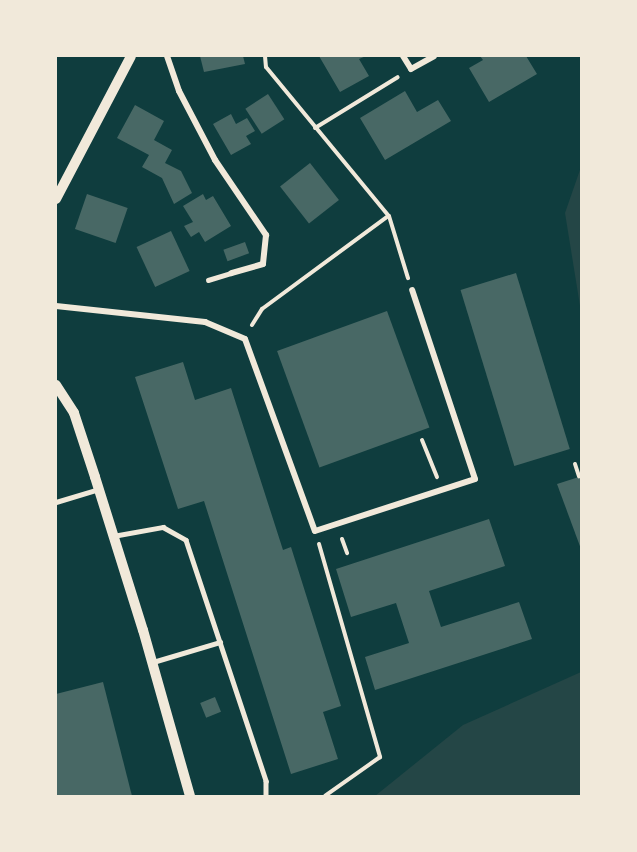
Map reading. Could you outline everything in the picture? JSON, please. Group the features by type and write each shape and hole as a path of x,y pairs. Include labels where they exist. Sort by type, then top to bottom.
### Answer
{"street":[{"path":"56,199 130,56"},
{"path":"167,56 179,91 215,160 266,235 263,264 231,273"},
{"path":"403,56 411,69 434,56"},
{"path":"56,306 204,322 244,339 315,531 475,479 412,290"},
{"path":"56,385 74,414 99,489 190,796"}],"lane":[{"path":"208,280 231,273"},
{"path":"56,502 99,489"},
{"path":"113,536 164,527 186,540 266,781 266,796"},
{"path":"152,662 220,642"}],"path":[{"path":"265,56 266,67 389,216 412,290"},
{"path":"315,128 411,69"},
{"path":"244,339 262,309 389,216"},
{"path":"422,440 442,489"},
{"path":"575,464 579,476"},
{"path":"315,531 380,757 324,796"}],"shaded area":[{"path":"581,167 581,312 565,213"},
{"path":"581,672 581,796 375,796 463,725"}],"building":[{"path":"200,56 243,56 245,64 204,72"},
{"path":"319,56 366,56 359,59 369,76 340,92"},
{"path":"480,56 526,56 537,74 489,102 469,68 483,60"},
{"path":"405,91 417,112 438,100 451,121 385,160 360,118"},
{"path":"268,94 284,119 262,134 245,109"},
{"path":"135,105 164,121 154,140 172,150 165,163 181,171 192,193 174,204 162,178 142,167 149,155 117,138"},
{"path":"231,114 236,124 247,118 255,131 246,136 251,144 231,155 213,124"},
{"path":"310,163 339,200 309,223 280,186"},
{"path":"87,194 128,208 116,243 75,229"},
{"path":"203,194 206,200 213,196 231,226 205,242 199,232 191,237 184,226 193,222 183,206"},
{"path":"171,231 190,271 155,287 137,247"},
{"path":"245,242 249,253 227,261 223,250"},
{"path":"516,273 570,449 514,466 461,290"},
{"path":"387,311 429,428 319,468 277,351"},
{"path":"183,362 195,400 231,388 283,550 291,547 341,706 323,712 338,759 291,774 204,501 178,509 135,377"},
{"path":"582,476 581,549 557,484"},
{"path":"489,519 505,566 429,591 441,627 519,602 532,639 375,690 365,657 409,643 396,603 351,617 336,569"},
{"path":"103,682 132,796 56,796 56,694"},
{"path":"215,697 221,712 206,718 200,703"}]}
